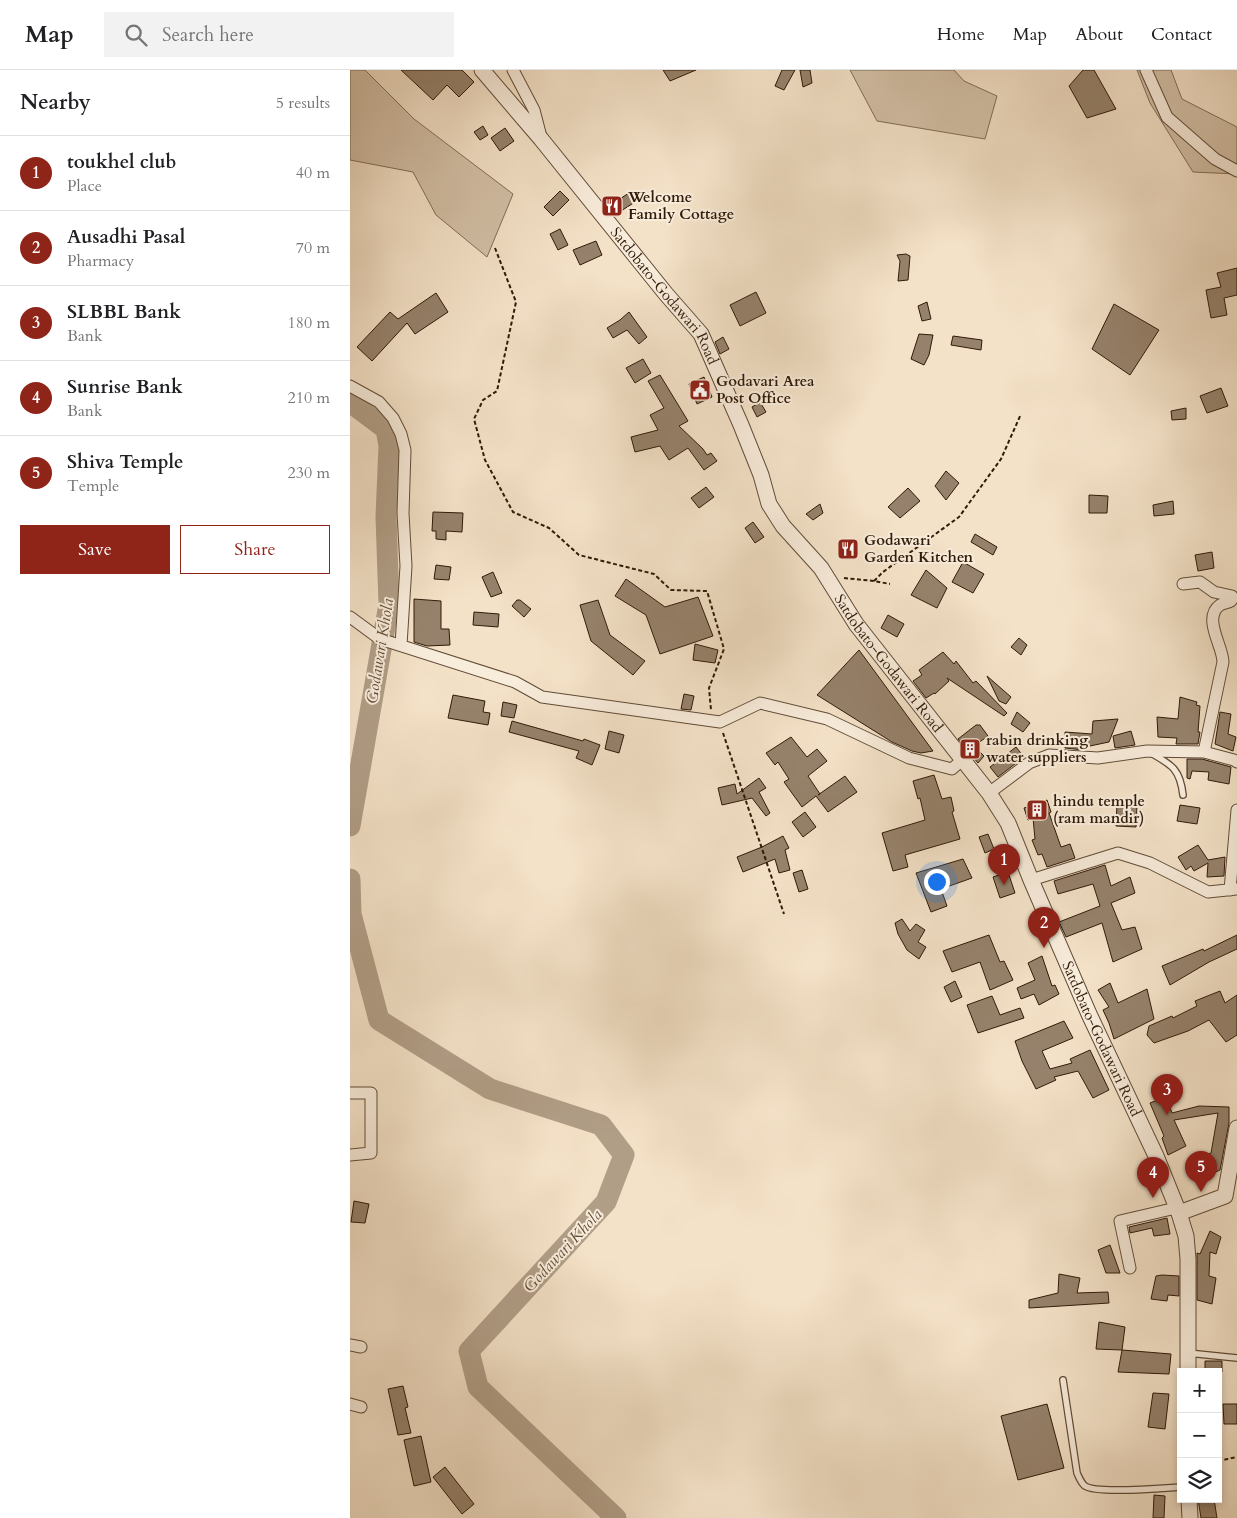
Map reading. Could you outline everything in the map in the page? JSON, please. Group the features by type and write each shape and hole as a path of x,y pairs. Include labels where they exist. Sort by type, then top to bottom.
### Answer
{"street":[{"name":"Satdobato-Godawari Road","path":"482,70 701,334 741,425 761,475 769,504 783,526 821,568 856,624 989,793 1008,823 1089,1014 1156,1156 1186,1236 1188,1259 1188,1368"},
{"path":"513,70 534,110 541,139"},
{"path":"1146,70 1167,117 1214,159 1237,171"},
{"path":"350,386 379,402 392,418 401,434 405,450 403,513 406,566 401,645"},
{"path":"1183,584 1200,582 1214,592 1226,594 1233,598 1231,601 1220,605 1213,620 1212,627 1223,653 1223,662 1204,752"},
{"path":"350,617 380,639 515,682 542,697 720,722 760,703 827,719 909,758 952,769 962,760"},
{"path":"989,793 1029,763 1049,755 1098,758 1147,751 1204,752 1237,762"},
{"path":"1031,880 1118,853 1150,863 1208,892 1233,889 1237,810"},
{"path":"350,1093 371,1093 371,1153 350,1155"},
{"path":"1130,1268 1120,1221 1177,1210 1225,1196 1237,1128"},
{"path":"1190,1503 1190,1518"}],"lane":[{"path":"1147,751 1176,770 1182,782 1184,795"},
{"path":"1188,1353 1237,1358"},
{"path":"1063,1380 1077,1473 1086,1487 1100,1490 1177,1487"}],"path":[{"path":"495,248 516,302 497,391 483,400 474,419 485,460 513,512 549,528 579,555 654,574 671,590 707,591 724,649 710,688 711,715 720,722 784,914"},
{"path":"874,581 883,572 959,517 1002,459 1021,414"},
{"path":"832,588 843,578 890,584"},
{"path":"1222,1460 1237,1457"}],"shaded area":[{"path":"350,70 365,70 414,119 513,194 487,257 436,215 413,172 350,160"},
{"path":"850,70 954,70 964,81 997,96 985,139 877,121"},
{"path":"1137,70 1171,70 1182,99 1237,127 1237,174 1193,172 1150,103"}],"building":[{"path":"401,70 462,70 474,82 459,97 447,85 433,100"},
{"path":"663,70 696,70 670,81"},
{"path":"782,70 795,70 784,90 775,86"},
{"path":"800,70 810,70 812,83 803,87"},
{"path":"1083,70 1094,70 1116,109 1087,118 1069,86"},
{"path":"483,126 488,135 480,140 474,132"},
{"path":"505,128 514,141 500,151 491,138"},
{"path":"560,191 569,200 553,216 544,207"},
{"path":"629,193 635,202 621,211 615,202"},
{"path":"560,229 568,245 558,250 550,234"},
{"path":"596,241 602,255 580,265 573,250"},
{"path":"906,254 910,256 908,280 898,281 900,261 897,255"},
{"path":"1237,268 1237,295 1224,298 1227,315 1211,318 1206,290 1221,287 1217,273"},
{"path":"756,292 766,313 740,326 730,305"},
{"path":"436,293 448,312 415,334 407,323 372,361 357,347 390,312 398,319"},
{"path":"927,302 931,319 922,321 918,306"},
{"path":"1114,304 1159,330 1130,375 1092,349"},
{"path":"629,312 647,337 639,344 627,330 613,338 607,328"},
{"path":"919,334 933,335 929,355 924,365 911,359"},
{"path":"953,336 982,340 981,350 951,345"},
{"path":"723,337 729,349 720,354 715,342"},
{"path":"643,359 651,373 635,383 626,368"},
{"path":"660,375 688,421 679,426 707,455 711,453 717,461 704,470 688,448 669,460 660,446 635,452 631,437 658,430 650,415 664,408 648,381"},
{"name":"Godavari Area Post Office","path":"704,377 712,397 697,404 689,384"},
{"path":"1221,388 1228,406 1207,413 1200,396"},
{"path":"760,402 766,412 757,417 752,407"},
{"path":"1186,408 1186,419 1172,420 1171,411"},
{"path":"946,471 959,483 946,500 935,486"},
{"path":"706,487 714,497 699,508 691,498"},
{"path":"908,488 920,501 900,518 888,507"},
{"path":"1089,495 1108,496 1107,513 1089,513"},
{"path":"1173,501 1174,514 1154,516 1153,505"},
{"path":"820,504 823,513 813,520 806,514"},
{"path":"433,512 463,513 462,532 446,531 446,540 436,539 436,531 432,531"},
{"path":"753,522 764,537 755,543 745,528"},
{"path":"975,534 997,547 993,555 971,542"},
{"path":"1212,552 1214,568 1198,571 1195,555"},
{"path":"963,562 984,574 973,593 952,582"},
{"path":"436,565 451,567 449,580 434,579"},
{"path":"926,570 947,588 937,608 911,595"},
{"path":"493,572 502,593 491,597 482,577"},
{"path":"626,579 665,607 698,597 713,636 660,654 646,615 615,596"},
{"path":"414,599 441,601 441,629 449,629 450,645 427,646 414,642"},
{"path":"517,600 520,600 531,609 524,617 512,606"},
{"path":"598,600 610,635 645,661 633,675 591,641 580,605"},
{"path":"474,612 499,614 498,627 473,625"},
{"path":"888,615 904,624 897,637 881,628"},
{"path":"1019,638 1027,645 1021,655 1011,647"},
{"path":"695,644 718,650 715,663 693,660"},
{"path":"859,650 933,751 921,753 892,742 817,695"},
{"path":"943,652 954,664 956,661 973,683 976,681 1007,713 1004,716 947,678 949,681 935,694 926,698 913,681 922,675 919,670"},
{"path":"987,676 1011,697 1006,704 999,701"},
{"path":"684,694 694,696 691,710 681,709"},
{"path":"453,695 485,701 483,712 490,713 488,725 448,718"},
{"path":"1180,697 1197,702 1196,705 1200,706 1198,744 1176,744 1177,738 1158,737 1157,717 1178,719"},
{"path":"503,702 517,705 514,718 501,716"},
{"path":"1017,712 1030,723 1023,732 1011,724"},
{"path":"1220,712 1231,714 1228,734 1236,737 1233,751 1215,744"},
{"path":"1118,719 1109,742 1085,747 1084,750 1065,748 1065,732 1092,734 1093,721"},
{"path":"512,721 583,741 584,739 600,745 592,765 576,758 579,751 509,732"},
{"path":"976,725 980,725 988,736 974,746 984,756 978,763 958,739"},
{"path":"609,731 624,735 619,753 605,749"},
{"path":"1131,731 1135,745 1115,748 1113,736"},
{"path":"791,737 807,757 817,749 827,761 808,776 820,794 845,776 857,792 828,812 816,796 802,807 784,782 789,779 778,762 775,765 766,753"},
{"path":"1016,747 1024,757 998,777 990,767"},
{"path":"1187,759 1202,759 1231,767 1229,784 1208,780 1209,772 1192,771 1190,779 1187,778"},
{"path":"934,775 942,799 951,797 954,811 952,812 960,839 905,855 908,867 893,871 882,833 925,820 920,798 918,799 913,781"},
{"path":"759,778 766,788 759,792 770,813 766,816 752,798 722,805 718,788 735,784 737,794"},
{"path":"1047,800 1051,812 1049,813 1061,847 1070,844 1075,858 1047,867 1042,854 1038,855 1032,840 1035,839 1033,818 1028,820 1024,808"},
{"path":"1117,804 1137,805 1136,827 1116,826"},
{"path":"1180,805 1200,808 1197,824 1177,821"},
{"path":"805,812 816,827 803,837 792,822"},
{"path":"988,834 994,849 985,853 979,837"},
{"path":"783,836 789,848 785,850 790,870 779,873 775,859 743,872 737,857"},
{"path":"1198,845 1208,860 1225,857 1224,876 1207,877 1208,863 1194,871 1191,866 1186,870 1178,857"},
{"path":"963,859 972,878 941,889 947,906 931,912 916,873"},
{"path":"1105,865 1111,886 1130,877 1135,893 1111,903 1122,930 1135,927 1142,949 1113,962 1102,923 1066,937 1059,922 1100,906 1093,884 1058,894 1054,881"},
{"path":"802,870 808,889 799,892 793,873"},
{"path":"1008,872 1015,893 1000,898 993,877"},
{"path":"902,919 910,931 916,924 925,930 918,942 926,947 919,959 907,950 898,934 895,923"},
{"path":"989,935 1000,962 1004,961 1013,980 990,990 980,962 952,972 943,951"},
{"path":"1237,935 1237,949 1209,962 1170,985 1162,966 1203,949 1204,951"},
{"path":"1042,956 1052,986 1055,985 1059,994 1039,1005 1034,994 1021,999 1017,988 1035,980 1028,963"},
{"path":"955,981 962,997 951,1002 944,987"},
{"path":"1110,983 1118,1003 1147,989 1154,1019 1114,1039 1103,1010 1109,1007 1098,990"},
{"path":"1220,991 1225,1003 1237,995 1237,1035 1226,1042 1209,1020 1188,1031 1154,1043 1147,1035 1149,1026 1172,1016 1173,1018 1197,1006 1195,1001"},
{"path":"992,996 1000,1015 1020,1008 1024,1018 978,1033 967,1005"},
{"path":"1064,1021 1073,1038 1042,1051 1050,1069 1072,1063 1070,1059 1090,1050 1109,1090 1093,1098 1078,1071 1054,1077 1056,1080 1036,1089 1022,1061 1015,1041"},
{"path":"1166,1097 1172,1113 1199,1106 1229,1107 1229,1123 1220,1170 1198,1180 1190,1163 1211,1153 1218,1113 1174,1120 1186,1146 1168,1155 1162,1138 1164,1136 1150,1103"},
{"path":"354,1201 369,1204 365,1223 351,1222"},
{"path":"1167,1218 1170,1234 1154,1236 1152,1228 1130,1233 1129,1227"},
{"path":"1210,1231 1221,1237 1216,1254 1210,1252 1209,1276 1216,1278 1212,1304 1197,1300 1197,1253 1200,1254"},
{"path":"1110,1245 1120,1273 1106,1273 1098,1250"},
{"path":"1059,1274 1080,1278 1077,1293 1108,1292 1109,1303 1029,1308 1029,1300 1058,1293"},
{"path":"1156,1276 1179,1276 1179,1296 1168,1295 1167,1301 1151,1299"},
{"path":"1099,1322 1125,1327 1122,1350 1096,1349"},
{"path":"1122,1350 1171,1354 1169,1374 1118,1372"},
{"path":"1205,1361 1222,1361 1222,1368 1205,1368"},
{"path":"403,1386 408,1407 405,1408 411,1433 398,1435 388,1389"},
{"path":"1153,1393 1169,1394 1165,1429 1148,1427"},
{"path":"1047,1404 1064,1468 1018,1480 1001,1416"},
{"path":"1223,1404 1237,1404 1237,1424 1224,1424"},
{"path":"421,1436 431,1482 414,1486 404,1440"},
{"path":"445,1467 474,1504 462,1514 433,1477"},
{"path":"1154,1495 1165,1496 1164,1518 1153,1518"},
{"path":"1199,1503 1215,1503 1217,1518 1201,1518"}],"waterway":[{"name":"Godawari Khola","path":"350,402 386,429 389,446 386,517 389,604 350,826"},
{"name":"Godawari Khola","path":"350,879 351,914 379,1020 490,1089 601,1125 624,1155 606,1202 469,1351 478,1387 616,1518"}],"place":[{"name":"Welcome Family Cottage","path":"612,206"},
{"name":"Godavari Area Post Office","path":"700,390"},
{"name":"Godawari Garden Kitchen","path":"848,549"},
{"name":"rabin drinking water suppliers","path":"970,749"},
{"name":"hindu temple (ram mandir)","path":"1037,810"},
{"name":"toukhel club","path":"1004,885"},
{"name":"Ausadhi Pasal","path":"1044,948"},
{"name":"SLBBL Bank","path":"1167,1115"},
{"name":"Shiva Temple","path":"1201,1192"},
{"name":"Sunrise Bank","path":"1153,1198"}]}
